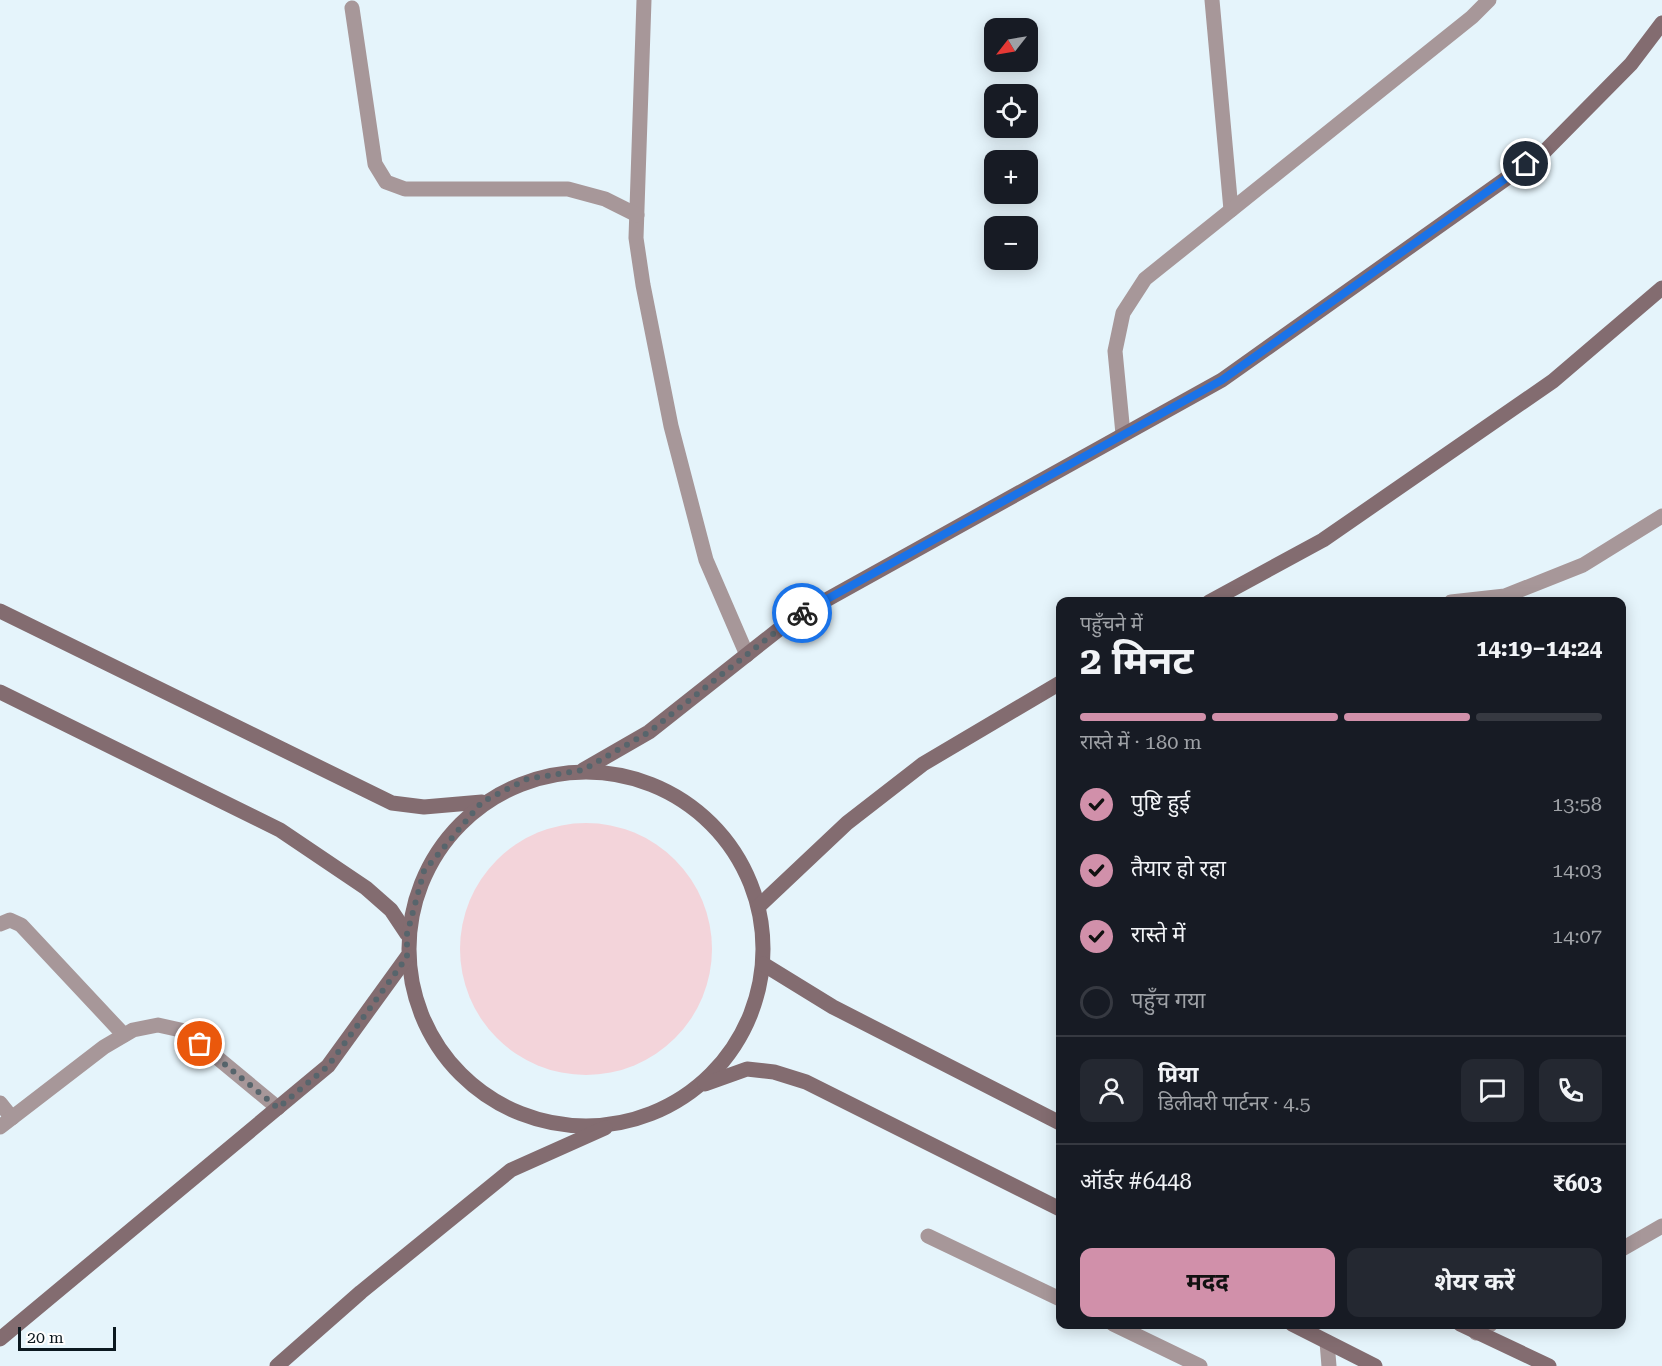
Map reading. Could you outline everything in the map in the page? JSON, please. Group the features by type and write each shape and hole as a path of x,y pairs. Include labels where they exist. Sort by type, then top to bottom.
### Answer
{"main road":[{"path":"583,770 649,732 792,619 1222,380 1545,151 1631,64 1662,23"},
{"path":"1218,597 1323,540 1553,381 1662,288"},
{"path":"0,611 392,803 424,807 482,802 527,779 583,770 620,773 694,807 725,838 752,884 759,906 763,964 755,1005 734,1049 703,1085"},
{"path":"759,906 847,823 923,764 1056,685"},
{"path":"0,692 280,830 366,888 391,910 407,934"},
{"path":"482,802 424,871 407,934 407,957 417,1010 432,1041 490,1100 551,1125 608,1126"},
{"path":"0,1339 328,1066 407,957"},
{"path":"763,964 832,1007 1056,1121"},
{"path":"277,1366 361,1292 512,1170 608,1126 659,1112 703,1085 747,1069 774,1072 806,1082 1056,1207"},
{"path":"1302,1329 1375,1366"},
{"path":"1469,1329 1550,1366"}],"street":[{"path":"644,0 636,238 643,285 670,426 706,560 747,655"},
{"path":"1212,0 1231,210"},
{"path":"1124,434 1115,351 1123,313 1145,279 1472,17 1489,0"},
{"path":"352,8 375,164 386,182 405,189 568,189 605,200 637,215"},
{"path":"1496,597 1505,596 1583,565 1662,516"},
{"path":"0,924 10,920 21,925 124,1035"},
{"path":"0,1103 6,1123 104,1047 133,1030 158,1025 185,1031 278,1108"},
{"path":"1626,1247 1662,1226"},
{"path":"928,1236 1056,1297"},
{"path":"1123,1329 1200,1366"},
{"path":"1476,1333 1483,1329"},
{"path":"1327,1342 1329,1366"}],"shaded area":[{"path":"574,823 598,823 623,828 646,837 666,851 684,869 698,889 707,912 712,949 710,974 698,1009 684,1029 666,1047 646,1061 623,1070 598,1075 574,1075 549,1070 526,1061 506,1047 488,1029 474,1009 465,986 460,961 460,937 465,912 474,889 488,869 506,851 526,837 549,828"}],"way so far":[{"path":"200,1044 278,1108 328,1066 407,957 407,934 424,871 482,802 527,779 583,770 649,732 802,613"}],"route":[{"path":"802,613 1222,380 1526,164"}]}
